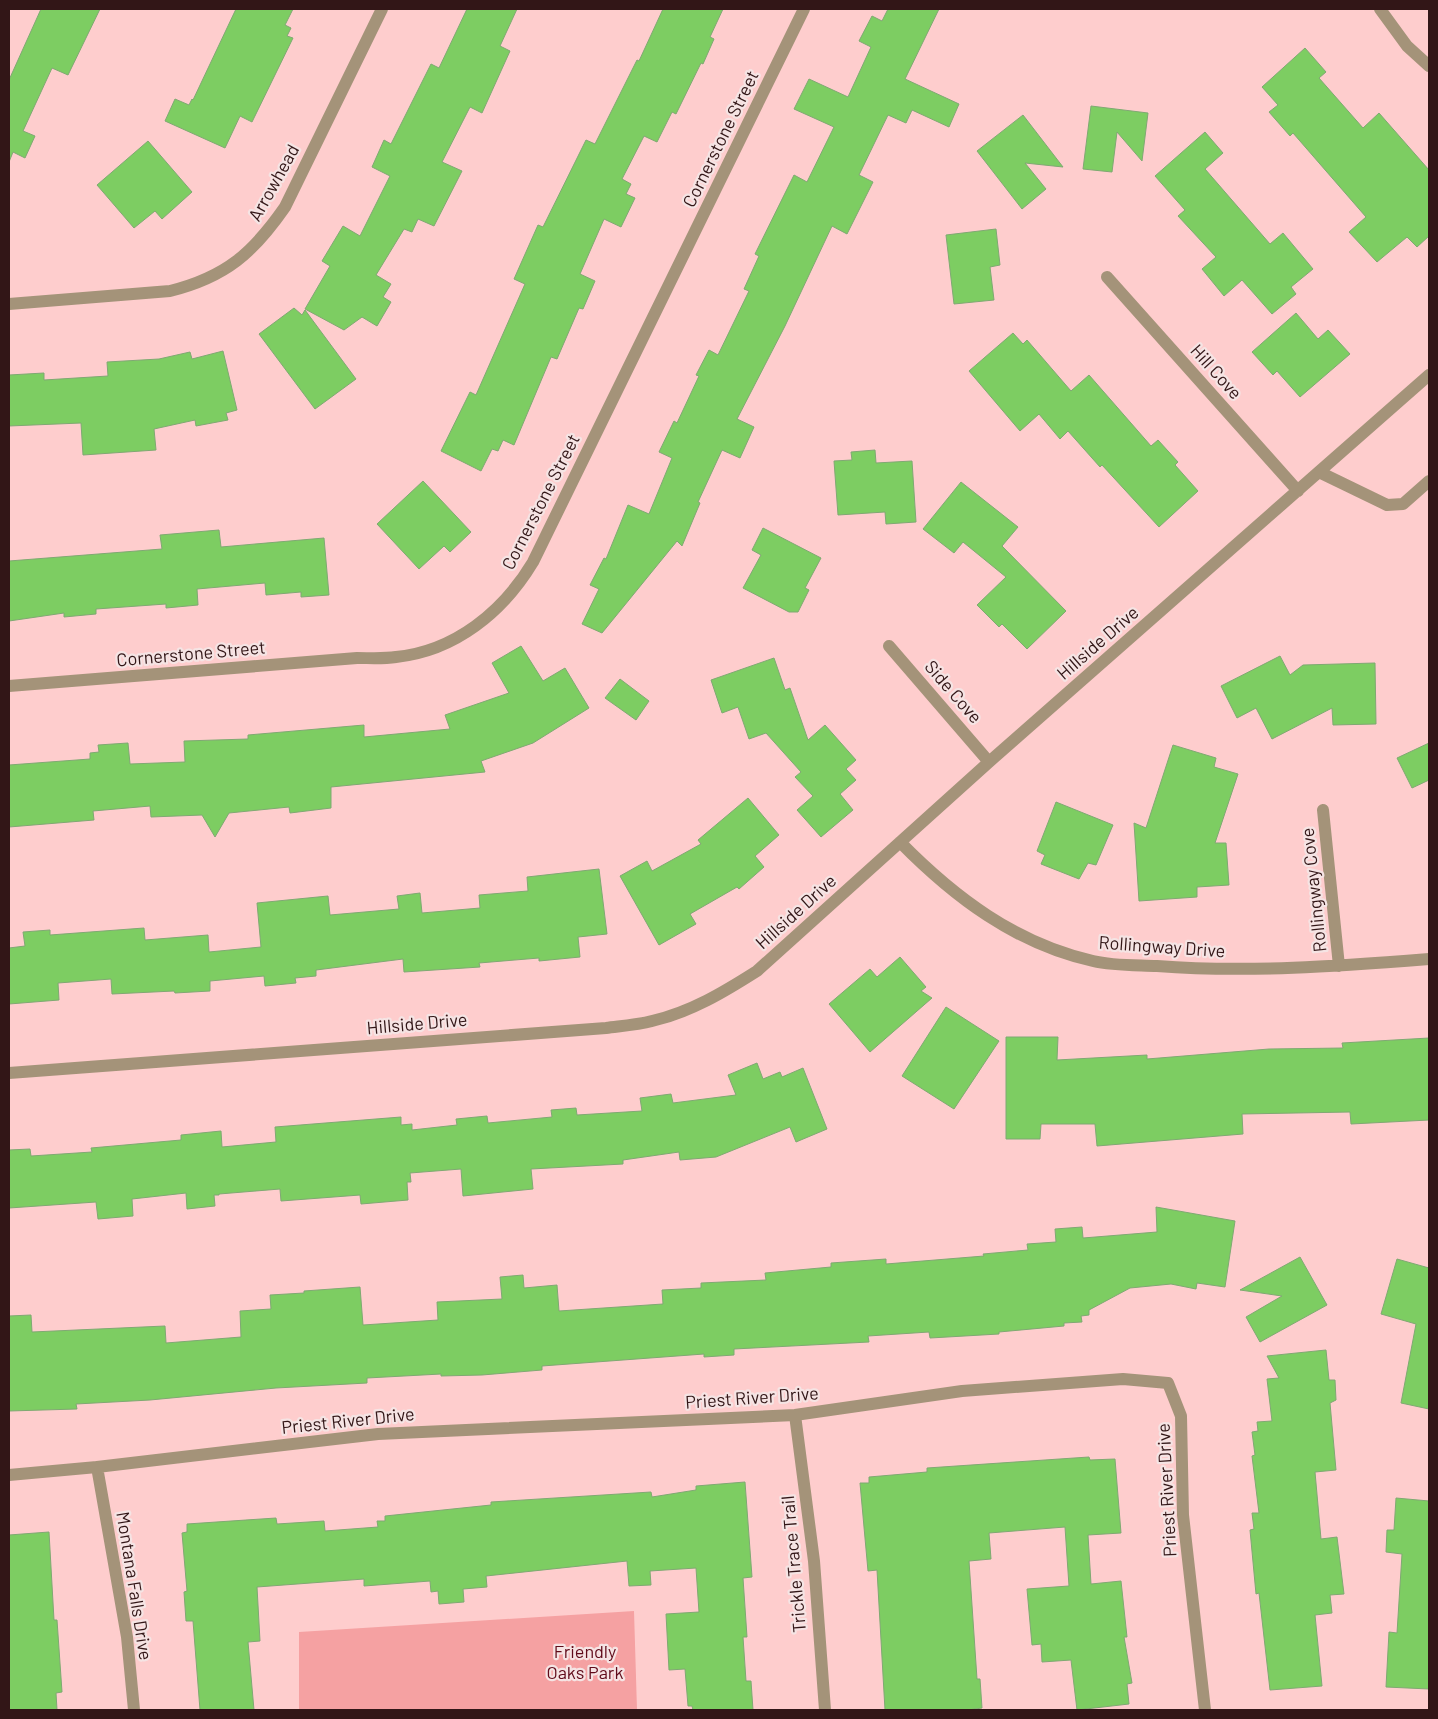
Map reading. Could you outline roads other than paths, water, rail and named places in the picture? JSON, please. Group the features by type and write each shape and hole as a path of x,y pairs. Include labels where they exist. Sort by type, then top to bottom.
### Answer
{"street":[{"name":"Arrowhead","path":"9,304 170,291 214,275 237,262 264,237 285,207 382,9"},
{"name":"Cornerstone Street","path":"9,686 357,658 395,657 433,648 468,631 499,608 523,579 533,562 804,9"},
{"path":"1380,9 1407,46 1429,66"},
{"name":"Hill Cove","path":"1108,277 1298,491"},
{"name":"Hillside Drive","path":"9,1073 606,1028 652,1021 697,1006 718,996 758,970 990,762 1429,375"},
{"path":"1319,472 1387,505 1403,504 1429,481"},
{"name":"Side Cove","path":"889,646 990,762"},
{"name":"Rollingway Cove","path":"1323,810 1340,966"},
{"name":"Rollingway Drive","path":"900,842 935,878 976,909 1020,934 1094,962 1192,969 1290,969 1429,959"},
{"name":"Priest River Drive","path":"9,1475 96,1467 378,1434 795,1415 962,1390 1123,1379 1168,1383 1181,1416 1184,1515 1205,1710"},
{"name":"Trickle Trace Trail","path":"795,1415 814,1562 825,1710"},
{"name":"Montana Falls Drive","path":"96,1467 127,1637 134,1710"}],"park label":[{"name":"Friendly Oaks Park","path":"585,1662"}]}
